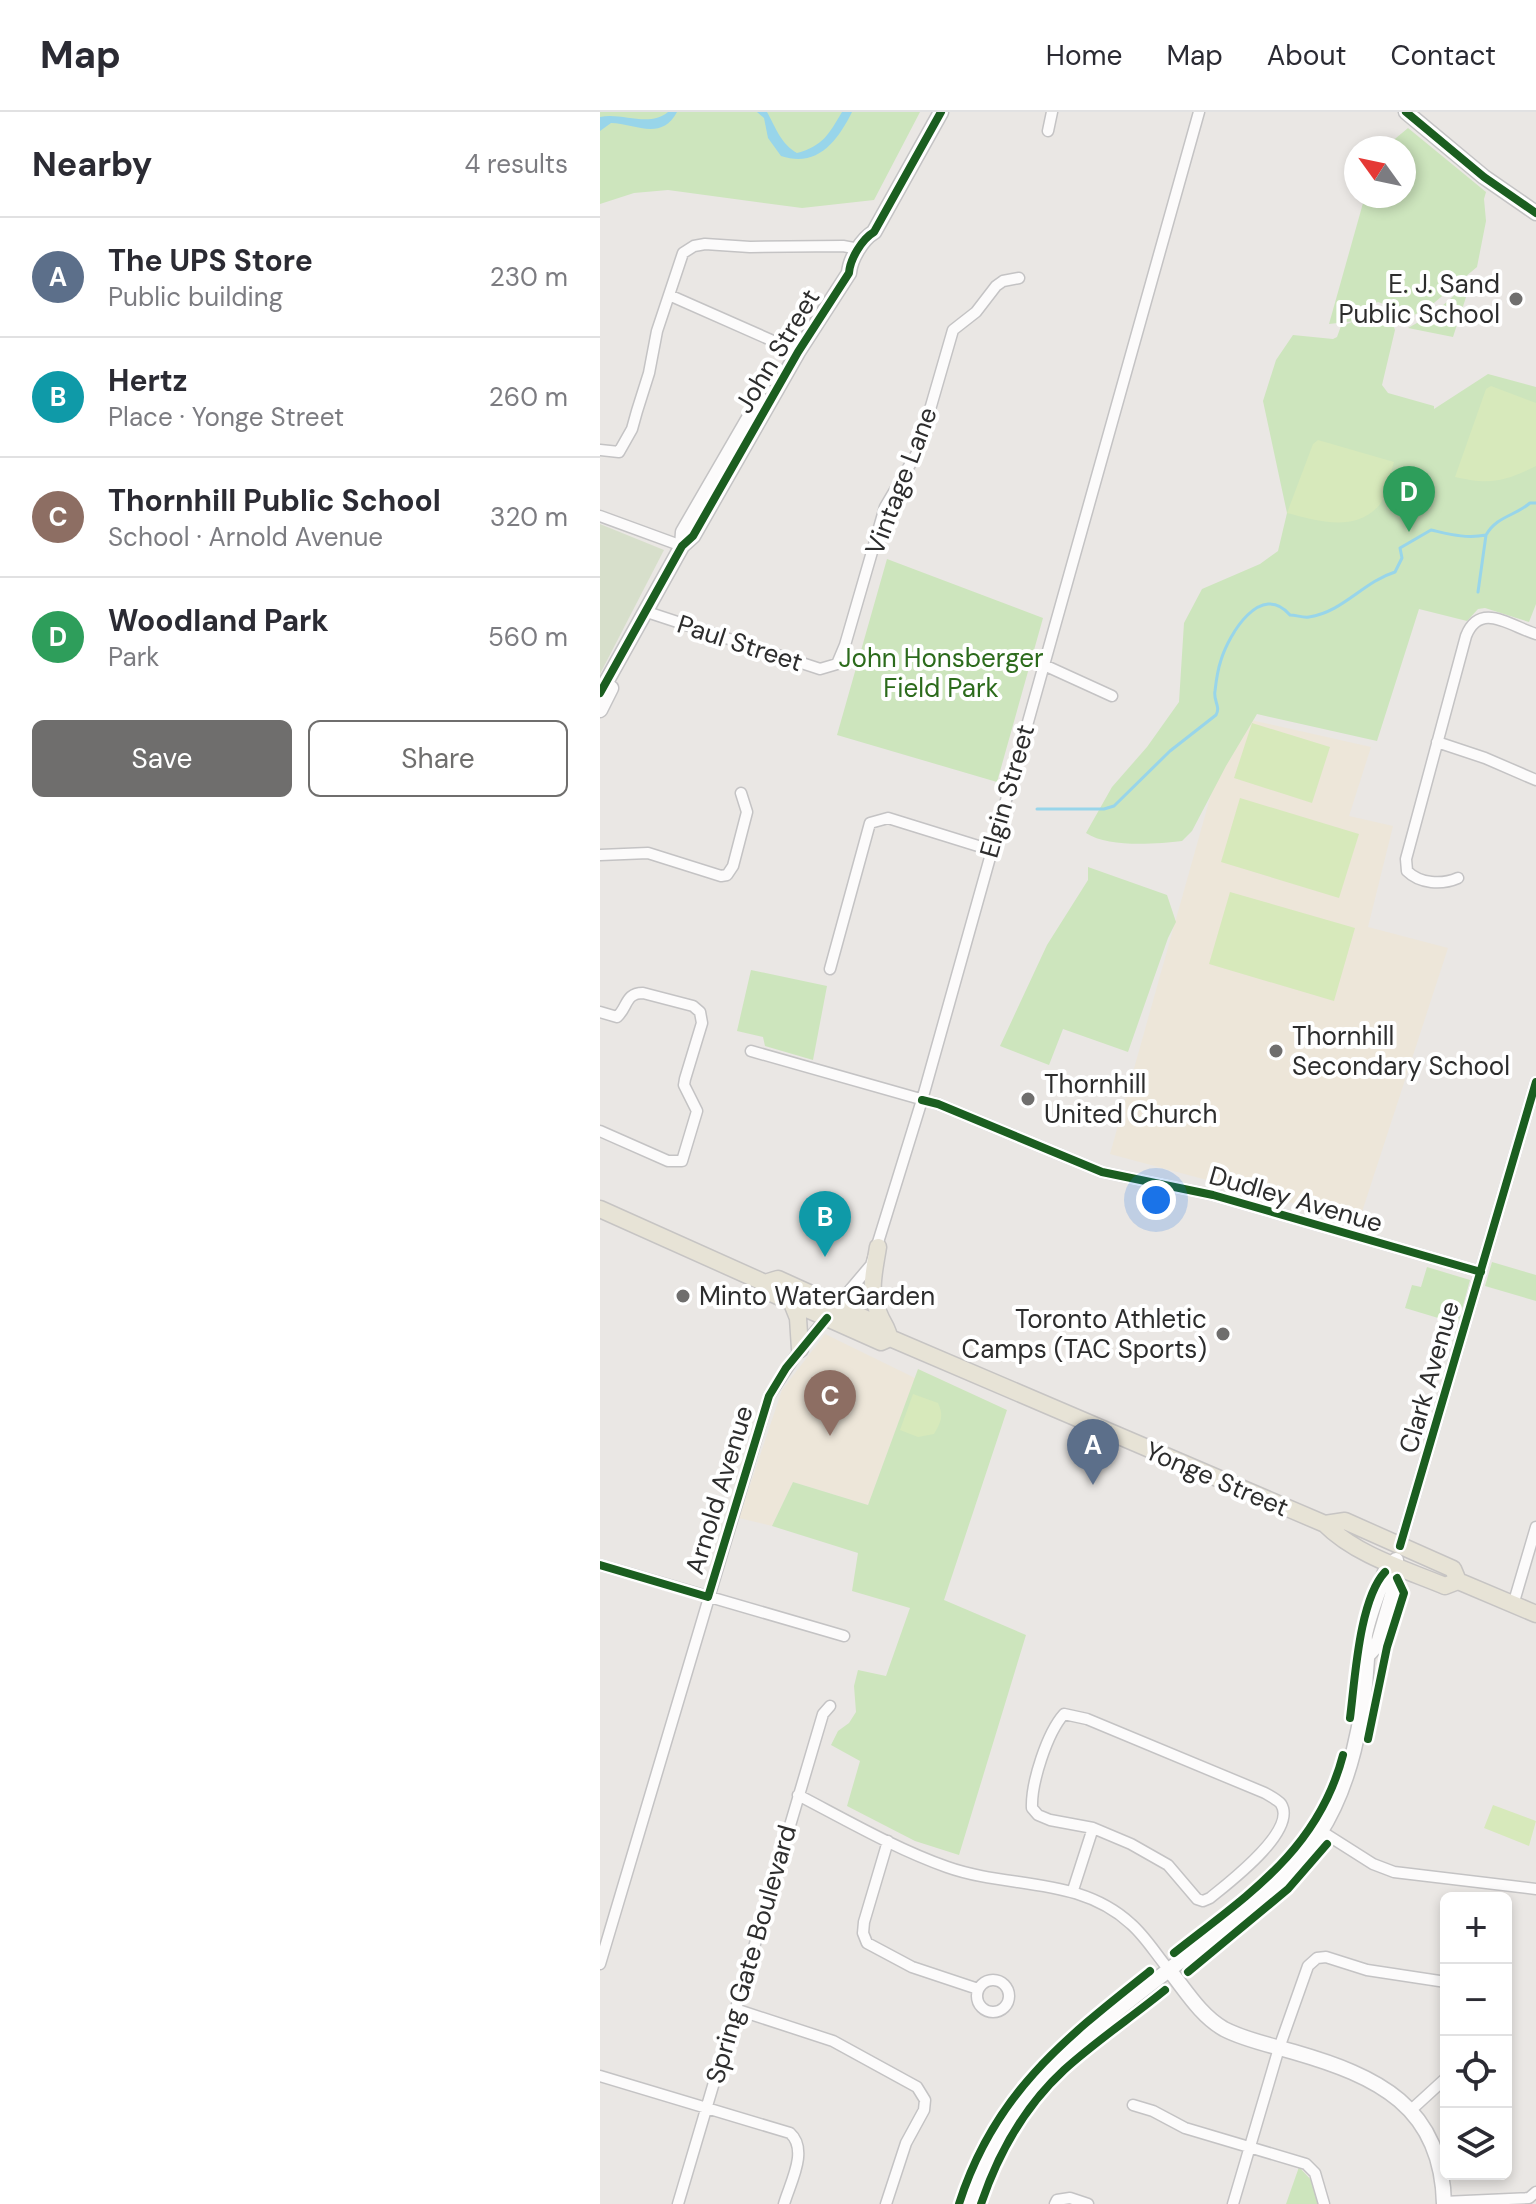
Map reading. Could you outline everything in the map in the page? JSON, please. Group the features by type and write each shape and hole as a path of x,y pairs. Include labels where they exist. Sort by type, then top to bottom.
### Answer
{"main road":[{"name":"Yonge Street","path":"600,1209 765,1283 771,1293 792,1303 832,1312"},
{"path":"878,1247 872,1285 873,1300 888,1333"},
{"name":"Yonge Street","path":"765,1283 778,1279 881,1342 888,1333 1325,1524 1338,1537 1445,1586 1458,1581"},
{"path":"792,1303 798,1318 800,1349"},
{"name":"Yonge Street","path":"1325,1524 1345,1521 1453,1569 1458,1581 1536,1614"}],"street":[{"name":"John Street","path":"863,243 867,227 931,112"},
{"name":"John Street","path":"600,693 682,546 693,536 794,350 849,273 849,266 874,232 941,112"},
{"path":"1048,131 1052,112"},
{"name":"Elgin Street","path":"832,1312 864,1274 878,1247 1199,112"},
{"path":"1406,112 1484,177 1536,213"},
{"path":"600,450 619,452 632,429 649,373 652,346 683,253 705,244 750,247 863,243"},
{"name":"Vintage Lane","path":"834,667 841,658 885,507 918,451 953,330 976,312 996,286 1003,281 1019,278"},
{"path":"669,295 794,350"},
{"path":"600,516 682,546"},
{"name":"John Street","path":"600,710 642,631 647,612"},
{"name":"Paul Street","path":"647,612 808,666 820,669 834,667"},
{"path":"1458,878 1446,883 1416,878 1407,871 1406,864 1466,636 1473,621 1481,617 1536,634"},
{"path":"1044,665 1112,696"},
{"path":"1437,742 1536,780"},
{"path":"600,855 648,853 721,876 727,875 733,866 747,812 741,793"},
{"path":"830,969 870,823 888,818 991,850"},
{"path":"600,1012 617,1017 628,998 643,993 693,1006 700,1012 702,1023 684,1085 697,1111 682,1161 668,1161 600,1131"},
{"name":"Dudley Avenue","path":"751,1051 938,1104 1102,1172 1213,1195 1481,1272"},
{"name":"Clark Avenue","path":"970,2204 991,2150 1037,2083 1074,2047 1274,1886 1321,1831 1341,1789 1351,1758 1367,1656 1364,1638 1385,1572 1394,1564 1400,1546 1536,1082"},
{"name":"Arnold Avenue","path":"600,1964 769,1396 800,1349 832,1312"},
{"path":"1513,1605 1536,1527"},
{"path":"600,1565 844,1636"},
{"name":"Spring Gate Boulevard","path":"678,2204 798,1795 823,1714 830,1706"},
{"path":"1064,1714 1087,1719 1265,1793 1280,1803 1283,1810 1273,1839 1261,1856 1203,1901 1197,1899 1168,1865 1131,1844 1093,1828 1050,1820 1038,1815 1032,1808 1043,1756 1064,1714"},
{"path":"798,1795 947,1867 990,1878 1073,1890 1101,1902 1133,1925 1214,2023 1239,2035 1357,2072 1394,2094 1411,2110 1432,2146 1443,2183 1444,2203 1529,2198 1536,2192"},
{"path":"1073,1890 1093,1828"},
{"path":"1321,1831 1373,1864 1394,1872 1536,1889"},
{"path":"888,1841 864,1922 863,1933 867,1943 912,1967 978,1989"},
{"path":"1233,2204 1279,2048 1308,1966 1317,1958 1326,1957 1367,1970 1440,1981"},
{"path":"735,2009 833,2041 917,2087 922,2094 924,2110 906,2143 886,2204"},
{"path":"600,2076 790,2133 797,2139 800,2149 784,2204"},
{"path":"1411,2110 1440,2083"},
{"path":"1133,2105 1153,2111 1185,2128 1306,2164 1315,2173 1324,2204"},
{"path":"1055,2204 1057,2200 1070,2198 1088,2204"}],"shaded area":[{"name":"Thornhill Secondary School","path":"1233,716 1371,747 1349,816 1393,826 1368,927 1448,948 1359,1221 1110,1154"},
{"path":"825,1334 915,1378 868,1505 793,1482 772,1526 739,1518 782,1390"}],"green space":[{"path":"600,112 920,112 874,200 802,208 668,190 634,193 600,204"},
{"path":"1408,128 1486,192 1486,221 1477,267 1429,307 1414,315 1378,302 1365,313 1391,319 1395,330 1382,385 1388,393 1434,406 1434,409 1488,374 1536,387 1536,604 1529,622 1485,608 1478,609 1467,621 1419,609 1377,741 1257,714 1192,831 1182,841 1132,844 1095,838 1086,833 1112,787 1147,747 1179,702 1184,623 1202,589 1260,564 1278,551 1287,513 1263,401 1276,360 1293,335 1333,339 1341,326 1355,321 1329,324 1362,208 1416,208 1416,136 1398,136"},
{"path":"1466,285 1469,288 1453,337 1408,328 1433,314"},
{"path":"1491,386 1536,403 1536,466 1497,480 1455,477 1486,389"},
{"path":"1318,440 1394,462 1385,495 1371,513 1360,519 1336,522 1287,513 1313,444"},
{"path":"600,524 664,550 600,674"},
{"name":"John Honsberger Field Park","path":"887,559 1043,618 997,782 837,735"},
{"path":"1252,723 1330,747 1312,803 1234,778"},
{"path":"1240,798 1359,834 1339,898 1221,862"},
{"path":"1088,867 1167,895 1176,922 1128,1052 1063,1029 1049,1065 1000,1046 1047,945 1088,880"},
{"path":"1230,892 1355,928 1334,1001 1209,964"},
{"path":"751,970 827,986 813,1060 765,1046 763,1037 737,1031"},
{"path":"1492,1262 1536,1275 1536,1301 1485,1286"},
{"path":"1427,1267 1470,1280 1458,1324 1405,1308 1412,1285 1421,1287"},
{"path":"918,1369 1007,1410 944,1600 1026,1635 959,1855 915,1841 847,1806 860,1761 831,1745 838,1731 849,1723 856,1712 854,1686 858,1670 886,1676 910,1608 852,1591 858,1553 772,1526 793,1482 868,1505"},
{"path":"913,1394 938,1403 941,1419 934,1434 918,1437 900,1430"},
{"path":"1493,1805 1536,1821 1529,1846 1484,1828"},
{"path":"1299,2167 1314,2183 1319,2204 1286,2204"}],"water":[{"path":"668,112 677,112 671,121 655,129 611,123 600,131 600,117 652,119"},
{"path":"757,112 767,112 783,140 797,153 813,147 824,138 842,112 852,112 840,133 824,150 794,159 781,156 768,138 764,118"}],"waterway":[{"path":"1478,592 1486,535 1501,520 1530,503 1536,503"},
{"path":"1037,809 1104,809 1114,806 1170,751 1216,715 1216,684 1225,649 1239,625 1258,607 1268,604 1279,606 1290,615 1304,617 1321,614 1395,572 1402,558 1400,548 1431,530 1465,536 1486,535"}],"cycle path":[{"path":"600,693 682,546 693,536 798,352 849,273 857,250 874,232 941,112"},
{"path":"1406,112 1484,177 1536,213"},
{"path":"1400,1546 1536,1082"},
{"path":"922,1100 1102,1172 1213,1195 1481,1272"},
{"path":"600,1565 708,1597 769,1396 786,1368 827,1318"},
{"path":"1350,1718 1364,1620 1369,1601 1385,1572"},
{"path":"1368,1739 1387,1647 1404,1593 1397,1578"},
{"path":"1174,1953 1253,1891 1298,1845 1332,1789 1343,1755"},
{"path":"1188,1972 1288,1889 1327,1844"},
{"path":"959,2204 991,2131 1012,2100 1061,2046 1150,1971"},
{"path":"981,2204 1004,2149 1037,2099 1076,2059 1165,1990"}],"place":[{"name":"E. J. Sand Public School","path":"1516,299"},
{"name":"Woodland Park","path":"1409,532"},
{"name":"Thornhill Secondary School","path":"1276,1051"},
{"name":"Thornhill United Church","path":"1028,1099"},
{"name":"Hertz","path":"825,1257"},
{"name":"Minto WaterGarden","path":"683,1296"},
{"name":"Toronto Athletic Camps (TAC Sports)","path":"1223,1334"},
{"name":"Thornhill Public School","path":"830,1436"},
{"name":"The UPS Store","path":"1093,1485"}]}
